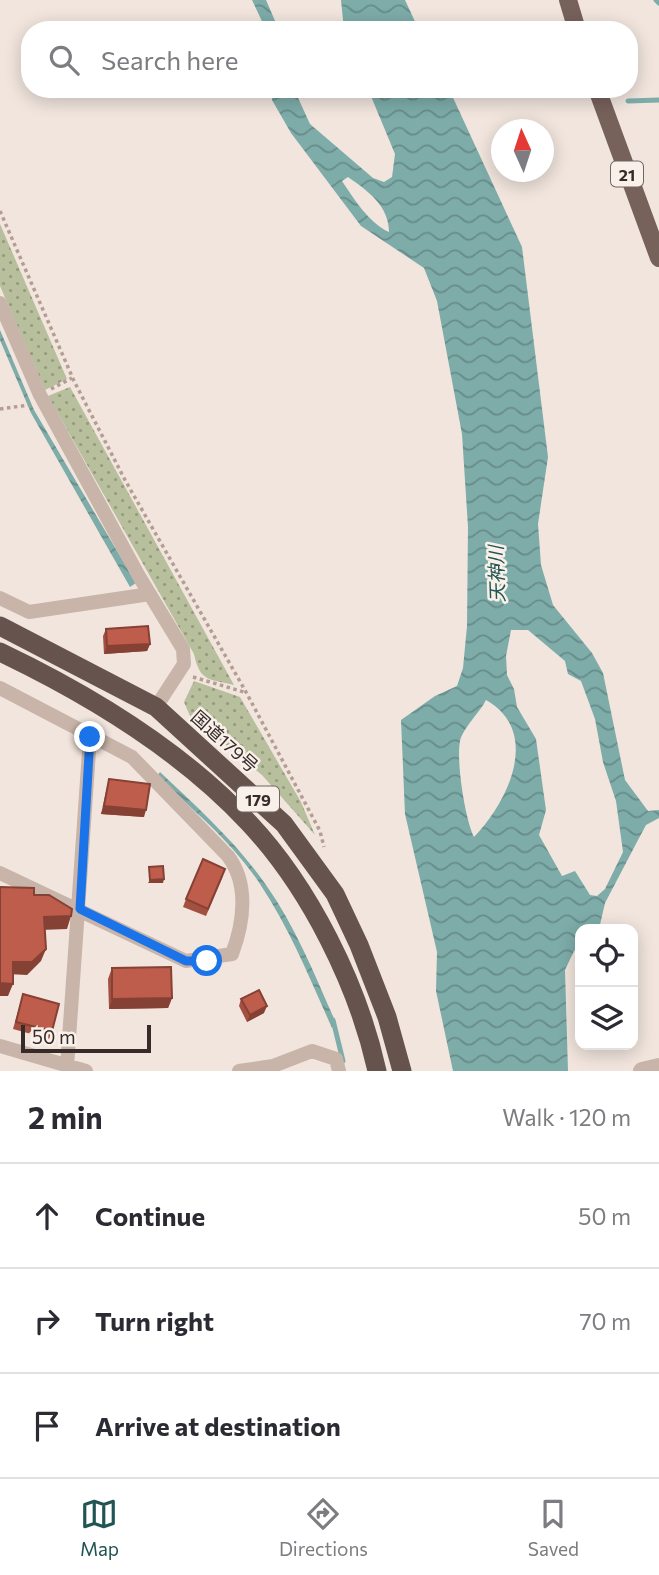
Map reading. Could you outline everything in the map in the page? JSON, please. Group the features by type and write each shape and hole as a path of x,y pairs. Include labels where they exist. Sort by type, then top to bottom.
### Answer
{"highway":[{"name":"国道179号","path":"0,626 156,707 223,765 284,824 335,894 359,945 387,1017 402,1071"},
{"name":"179","path":"0,652 150,737 249,823 288,873 324,931 354,992 377,1071"}],"main road":[{"path":"568,0 574,21"},
{"name":"21","path":"600,98 659,258"}],"street":[{"path":"0,303 41,398 183,649 184,664 156,707"},
{"path":"0,598 29,612 150,594"},
{"path":"0,688 132,757 228,856 240,872 243,888 238,938 232,954 207,961 186,961 0,873"},
{"path":"67,1067 90,737"},
{"path":"0,1046 86,1071"},
{"path":"239,1071 273,1066 312,1051 336,1059 339,1071"},
{"path":"642,1071 659,1067"}],"path":[{"path":"0,211 73,378 147,522 246,692 320,831 326,852"},
{"path":"0,409 41,398 73,378"},
{"path":"192,677 246,692"}],"green space":[{"path":"0,224 67,379 45,390 0,286"},
{"path":"70,387 234,685 207,678 199,670 194,654 48,396"},
{"path":"194,681 240,697 301,802 315,835 262,775 190,716 184,702"}],"water":[{"path":"252,0 266,0 275,21 262,21"},
{"path":"341,0 405,0 415,21 343,21"},
{"name":"天神川","path":"272,98 298,98 310,124 373,178 384,182 392,177 395,154 372,98 453,98 522,247 548,457 538,524 541,565 553,605 592,653 603,673 625,780 648,811 659,810 659,818 646,825 605,903 600,924 575,924 575,950 565,970 568,1071 453,1071 436,991 437,952 405,814 401,720 435,696 457,686 463,668 467,626 468,527 462,434 437,301 424,268 361,226 291,133","holes":["348,177 376,200 385,214 389,232 369,217 342,181","511,630 528,630 565,661 568,674 581,681 595,719 603,762 616,801 623,852 605,889 597,896 590,895 575,871 562,876 539,835 546,810 536,739 517,707 514,689 507,675 506,656","486,700 503,714 513,730 516,748 514,767 508,787 498,805 474,837 460,775 460,741"]},
{"path":"0,330 34,410 136,583 130,587 31,413 0,340"},
{"path":"160,772 229,840 266,885 287,918 313,970 336,1023 332,1028 290,936 260,884 225,841 157,776"}],"building":[{"path":"148,626 150,644 107,646 106,629"},
{"path":"109,779 150,784 146,810 104,806"},
{"path":"203,859 225,869 208,909 186,899"},
{"path":"163,866 164,879 150,880 149,867"},
{"path":"0,887 34,888 34,895 49,895 72,909 71,916 44,917 46,949 32,962 13,962 13,984 0,983"},
{"path":"171,967 172,998 112,999 112,968"},
{"path":"259,990 267,1006 250,1015 241,999"},
{"path":"23,994 59,1004 52,1031 16,1022"}],"waterway":[{"path":"656,0 659,3"},
{"path":"628,101 659,100"},
{"path":"333,1020 343,1061"}],"route":[{"path":"90,737 80,909 186,961 207,961"}]}
